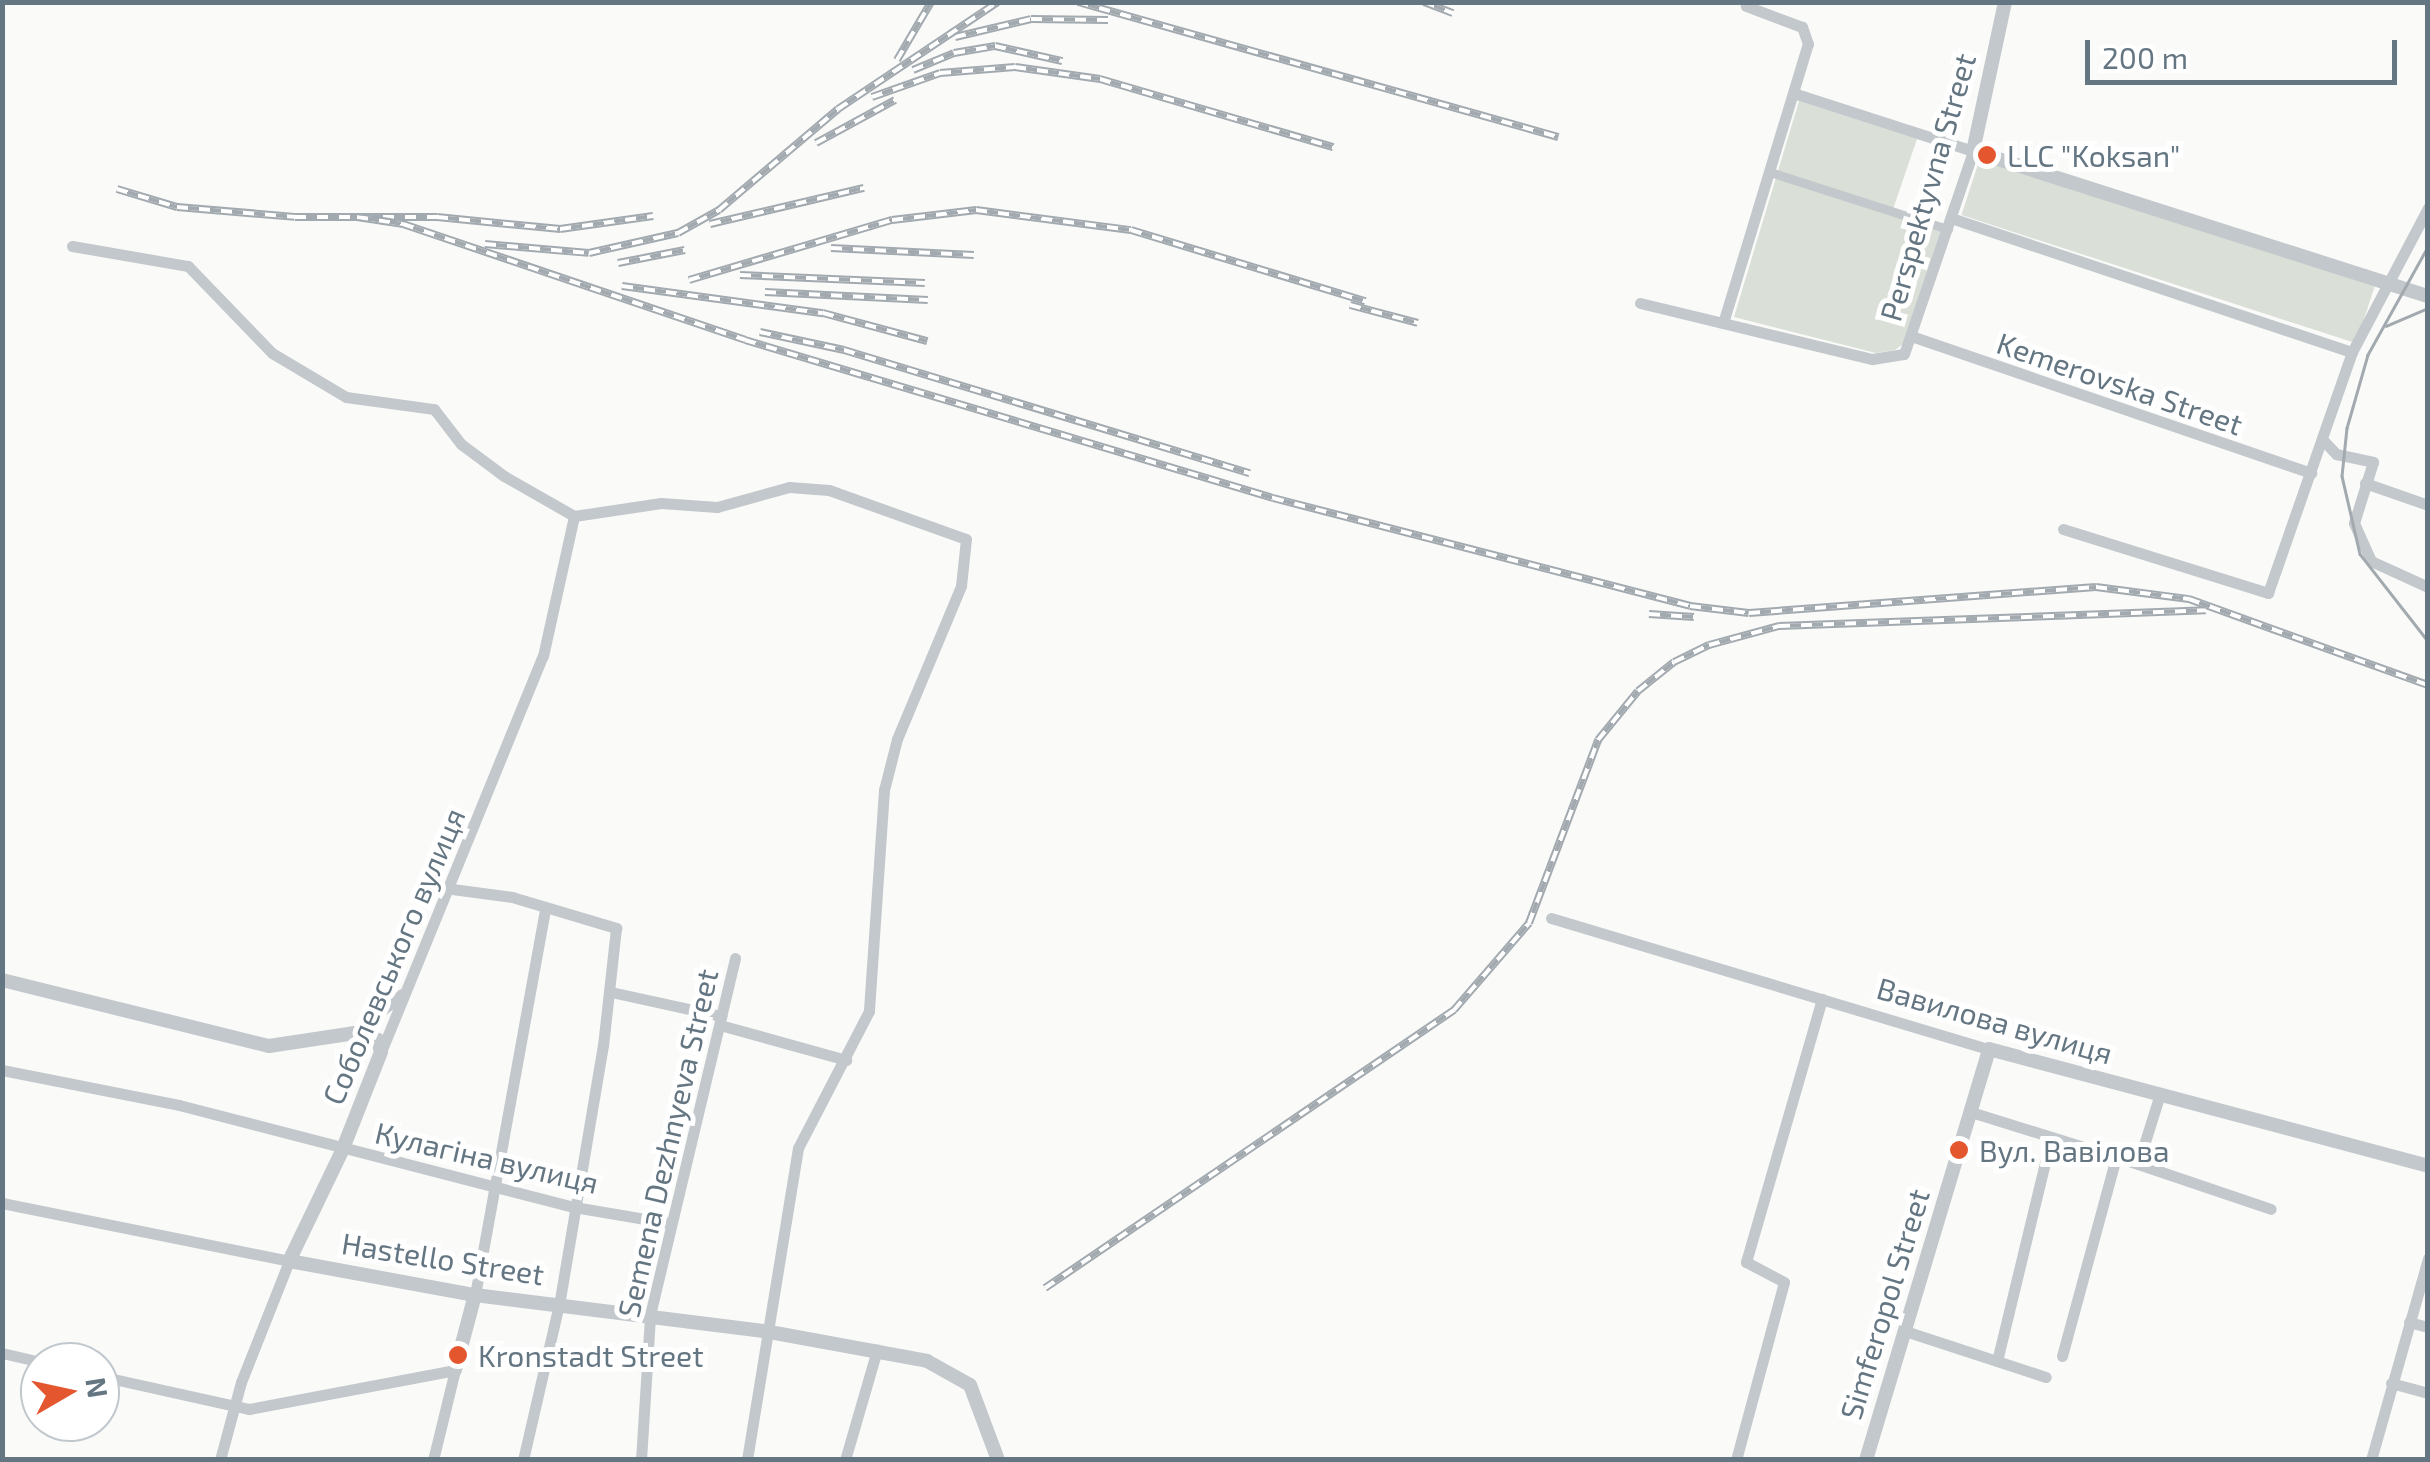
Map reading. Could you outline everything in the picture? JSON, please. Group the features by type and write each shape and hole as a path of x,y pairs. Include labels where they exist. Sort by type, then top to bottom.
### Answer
{"street":[{"name":"Perspektyvna Street","path":"1640,303 1889,360 1904,354 1914,337 1973,151 2006,2"},
{"path":"1723,323 1793,93 1806,31 1746,6"},
{"path":"1793,93 2428,296"},
{"path":"1770,172 1949,223 2352,352"},
{"path":"2063,529 2268,592 2352,352 2428,208"},
{"path":"72,246 188,266 272,353 346,397 434,409 462,444 504,476 574,516 661,503 717,507 789,487 829,490 966,538 961,586 897,739 884,790 869,1011 846,1060 808,1118 798,1148 764,1331 747,1460"},
{"name":"Kemerovska Street","path":"1914,337 2311,473"},
{"path":"2322,439 2336,454 2373,462 2354,523 2371,561 2428,587"},
{"path":"2366,483 2428,505"},
{"name":"Соболевського вулиця","path":"220,1460 233,1407 289,1261 342,1150 404,992 452,889 543,656 574,516"},
{"path":"452,889 616,928 611,992 559,1304 523,1460"},
{"path":"433,1460 475,1295 545,910"},
{"name":"Вавилова вулиця","path":"1550,918 1990,1049 2428,1166"},
{"name":"Semena Dezhnyeva Street","path":"641,1460 650,1316 669,1223 736,958"},
{"path":"2,980 269,1046 355,1033 378,1040 381,1052"},
{"path":"355,1033 404,992"},
{"path":"611,992 846,1060"},
{"path":"1736,1460 1784,1282 1746,1262 1822,999"},
{"name":"Simferopol Street","path":"1866,1460 1990,1049"},
{"name":"Кулагіна вулиця","path":"2,1070 179,1104 342,1150 574,1207 669,1223"},
{"path":"2138,1164 2160,1094"},
{"path":"1970,1112 2271,1208"},
{"path":"1997,1361 2051,1137"},
{"path":"2062,1356 2116,1157"},
{"name":"Hastello Street","path":"2,1203 475,1295 764,1331 927,1361 970,1385 998,1460"},
{"path":"2371,1460 2428,1258"},
{"path":"2409,1322 2428,1328"},
{"path":"1905,1331 2046,1377"},
{"path":"845,1460 878,1350"},
{"path":"120,1381 233,1407 269,1407 456,1370"},
{"path":"2391,1383 2428,1393"}],"shaded area":[{"path":"1799,101 1917,139 1891,215 1941,232 1903,344 1895,350 1876,353 1734,317"},
{"path":"1980,158 2375,286 2356,343 1961,215"}],"tram line":[{"path":"2428,247 2368,355 2347,428 2342,476 2360,554 2428,641"},
{"path":"2386,326 2428,308"}],"railway":[{"path":"897,60 931,2"},
{"path":"485,244 589,253 678,233 719,210 838,109 998,2"},
{"path":"1078,2 1558,137"},
{"path":"1424,2 1453,13"},
{"path":"955,37 1031,19 1108,20"},
{"path":"913,70 954,53 995,46 1062,61"},
{"path":"872,97 940,73 1015,67 1100,79 1333,147"},
{"path":"816,143 895,100"},
{"path":"710,224 864,188"},
{"path":"117,189 177,207 295,217 437,217 560,229 653,216"},
{"path":"689,280 892,220 976,210 1131,230 1365,301"},
{"path":"357,217 403,224 745,340 1273,498 1690,606 1749,613 2096,587 2189,599 2428,685"},
{"path":"831,248 974,255"},
{"path":"618,263 685,250"},
{"path":"740,275 925,283"},
{"path":"622,286 823,313 927,341"},
{"path":"765,292 928,300"},
{"path":"1350,305 1418,323"},
{"path":"760,332 844,350 1250,473"},
{"path":"1045,1288 1454,1010 1529,923 1598,740 1638,691 1674,662 1709,645 1779,626 2206,610"},
{"path":"1649,614 1694,617"}],"place":[{"name":"LLC \"Koksan\"","path":"1987,155"},
{"name":"Вул. Вавілова","path":"1959,1150"},
{"name":"Kronstadt Street","path":"458,1355"}]}
